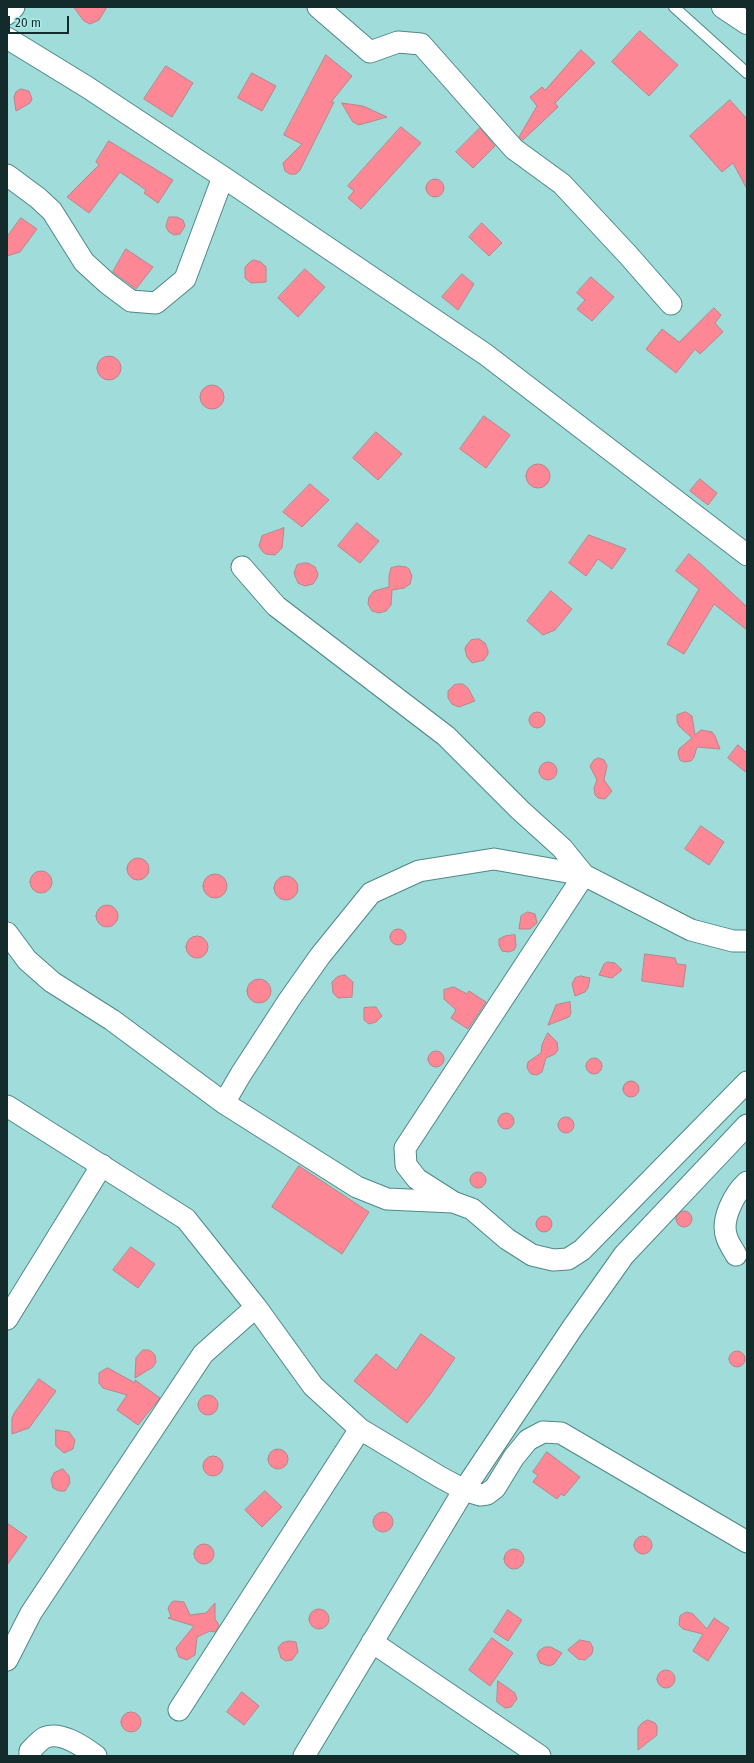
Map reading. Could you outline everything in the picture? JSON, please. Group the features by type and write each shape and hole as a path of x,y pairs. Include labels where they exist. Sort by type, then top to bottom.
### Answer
{"main road":[{"path":"723,7 747,23"}],"street":[{"path":"7,14 14,7"},
{"path":"318,7 370,52 398,42 421,44 514,149 562,184 630,256 671,304"},
{"path":"7,38 87,87 486,354 747,555"},
{"path":"7,175 38,198 52,212 84,262 107,283 131,301 156,303 185,280 223,177"},
{"path":"242,567 276,606 446,736 520,810 562,848 584,875"},
{"path":"224,1103 288,1000 320,956 371,892 419,871 494,859 584,875 691,930 733,941 747,941"},
{"path":"584,875 405,1148 406,1165 417,1179 453,1202 472,1209 507,1239 532,1255 553,1260 568,1258 582,1250 747,1082"},
{"path":"7,933 27,960 52,982 112,1020 224,1103 357,1187 388,1199 453,1202"},
{"path":"7,1106 186,1219 256,1307 313,1386 360,1429 440,1477 464,1490 480,1495 487,1494 495,1488 514,1457 528,1440 543,1432 561,1433 747,1542"},
{"path":"304,1756 464,1490 573,1327 624,1255 747,1125"},
{"path":"7,1319 102,1165"},
{"path":"736,1255 726,1237 726,1217 732,1201 747,1182"},
{"path":"7,1660 31,1613 203,1354 256,1307"},
{"path":"179,1710 360,1429"},
{"path":"372,1642 540,1756"},
{"path":"30,1756 30,1751 45,1738 60,1737 78,1744 96,1756"}],"lane":[{"path":"674,7 747,73"}],"building":[{"path":"74,7 107,7 99,20 90,24 84,21"},
{"path":"640,31 678,65 649,96 612,62"},
{"path":"581,50 595,63 555,103 558,107 523,140 519,137 537,106 530,97 542,87 545,90"},
{"path":"326,55 352,76 331,102 334,102 300,170 296,174 290,174 285,171 283,163 302,144 284,135"},
{"path":"166,66 193,83 172,117 144,99"},
{"path":"252,73 276,86 262,111 238,98"},
{"path":"21,89 29,91 32,99 30,103 16,111 14,97 16,92"},
{"path":"730,100 747,119 747,189 733,163 722,172 690,136"},
{"path":"342,103 363,106 387,117 359,125 353,122"},
{"path":"401,127 421,143 361,209 348,198 354,191 348,186"},
{"path":"480,128 495,146 473,168 456,152"},
{"path":"109,141 173,180 158,203 144,193 146,190 120,172 89,213 67,197 99,165 96,162"},
{"path":"435,179 439,180 443,184 443,192 439,196 435,197 431,196 427,192 426,188 427,184 431,180"},
{"path":"169,217 177,217 183,220 185,226 180,234 174,235 169,232 166,227"},
{"path":"21,218 37,229 20,252 7,256 7,237"},
{"path":"482,223 502,243 489,256 469,237"},
{"path":"126,249 153,267 136,289 113,272"},
{"path":"254,260 261,262 266,267 266,282 251,283 245,278 245,267"},
{"path":"305,269 325,287 298,317 278,298"},
{"path":"462,274 474,284 458,310 442,297"},
{"path":"591,277 614,297 592,321 577,309 585,300 577,293"},
{"path":"714,308 721,315 715,323 723,332 700,354 695,349 676,373 646,349 662,329 679,342"},
{"path":"109,356 117,360 121,368 117,376 109,380 101,376 97,368 101,360"},
{"path":"212,385 220,389 224,397 220,405 212,409 204,405 200,397 204,389"},
{"path":"484,416 510,435 486,468 460,449"},
{"path":"376,432 402,454 378,480 353,458"},
{"path":"538,464 546,468 550,476 546,484 538,488 530,484 526,476 530,468"},
{"path":"700,479 717,493 708,505 690,491"},
{"path":"310,484 329,500 302,527 283,512"},
{"path":"357,523 379,541 360,563 338,546"},
{"path":"284,528 282,548 275,555 266,554 263,552 259,546 262,536"},
{"path":"589,535 626,549 612,569 598,559 586,576 569,563"},
{"path":"689,554 747,607 747,630 714,604 684,654 667,644 699,589 676,571"},
{"path":"308,563 315,567 318,574 313,584 305,586 298,583 294,573 297,565"},
{"path":"399,566 409,569 412,576 410,584 404,588 392,590 391,605 386,611 379,613 372,611 368,604 369,597 374,591 389,587 391,568"},
{"path":"551,591 572,609 555,630 543,635 527,621"},
{"path":"479,639 485,643 488,654 484,660 472,663 467,657 465,649 471,640"},
{"path":"463,684 468,688 475,701 459,707 452,704 448,698 448,691 454,685"},
{"path":"534,712 540,712 545,717 543,726 540,728 534,728 529,723 529,717"},
{"path":"686,712 692,716 695,735 701,730 712,732 720,749 697,747 691,761 684,762 680,760 678,754 679,749 692,738 679,726 677,721 677,715"},
{"path":"738,745 747,753 747,773 728,758"},
{"path":"599,758 604,760 607,766 604,780 612,791 605,799 598,798 595,795 594,788 597,780 590,766 594,760"},
{"path":"548,762 554,765 557,771 554,777 548,780 542,777 539,771 542,765"},
{"path":"701,826 724,842 709,865 685,849"},
{"path":"134,858 142,858 149,865 149,873 142,880 134,880 127,873 127,865"},
{"path":"37,871 45,871 52,878 52,886 45,893 37,893 30,886 30,878"},
{"path":"215,874 223,878 227,886 223,894 215,898 207,894 203,886 207,878"},
{"path":"286,876 294,880 298,888 294,896 286,900 278,896 274,888 278,880"},
{"path":"103,905 111,905 118,912 118,920 111,927 103,927 96,920 96,912"},
{"path":"528,912 535,914 537,923 530,929 519,929 521,916"},
{"path":"395,929 401,929 406,934 404,943 401,945 395,945 390,940 390,934"},
{"path":"515,935 516,946 514,950 509,952 502,951 499,945 499,939 505,936"},
{"path":"193,936 201,936 208,943 208,951 201,958 193,958 186,951 186,943"},
{"path":"645,954 675,958 677,964 686,965 683,987 642,981"},
{"path":"608,962 615,963 622,970 612,978 599,975 604,964"},
{"path":"345,975 353,982 352,997 338,998 333,993 332,982 337,977"},
{"path":"581,976 590,978 588,988 585,992 575,996 572,984 575,978"},
{"path":"259,979 267,983 271,991 267,999 259,1003 251,999 247,991 251,983"},
{"path":"454,987 467,994 469,991 486,1002 468,1029 451,1018 456,1010 444,999 444,990"},
{"path":"570,1002 571,1013 569,1017 548,1025 556,1005"},
{"path":"376,1007 382,1016 376,1022 369,1024 364,1020 364,1008"},
{"path":"548,1033 557,1042 558,1050 555,1054 546,1058 542,1072 537,1075 531,1074 527,1068 528,1062 541,1053 542,1045"},
{"path":"433,1051 439,1051 444,1056 442,1065 439,1067 433,1067 428,1062 428,1056"},
{"path":"591,1058 597,1058 602,1063 600,1072 597,1074 591,1074 586,1069 586,1063"},
{"path":"628,1081 634,1081 639,1086 637,1095 634,1097 628,1097 623,1092 623,1086"},
{"path":"503,1113 509,1113 514,1118 512,1127 509,1129 503,1129 498,1124 498,1118"},
{"path":"563,1117 569,1117 574,1122 572,1131 569,1133 563,1133 558,1128 558,1122"},
{"path":"299,1166 369,1212 342,1254 272,1207"},
{"path":"475,1172 481,1172 486,1177 484,1186 481,1188 475,1188 470,1183 470,1177"},
{"path":"684,1211 690,1213 692,1219 690,1225 684,1227 678,1225 676,1219 678,1213"},
{"path":"541,1216 547,1216 552,1221 550,1230 547,1232 541,1232 536,1227 536,1221"},
{"path":"131,1247 155,1264 138,1288 113,1270"},
{"path":"421,1334 455,1358 429,1396 407,1423 354,1381 376,1354 396,1370"},
{"path":"143,1350 149,1350 152,1352 155,1355 156,1362 153,1367 135,1378 136,1358"},
{"path":"734,1351 740,1351 745,1356 743,1365 740,1367 734,1367 729,1362 729,1356"},
{"path":"108,1368 135,1383 135,1380 160,1398 138,1425 117,1410 127,1395 103,1388 99,1383 99,1373"},
{"path":"39,1379 56,1391 29,1428 12,1434 12,1418"},
{"path":"208,1395 215,1398 218,1405 215,1412 208,1415 201,1412 198,1405 201,1398"},
{"path":"56,1430 69,1432 75,1440 73,1449 64,1453 56,1446"},
{"path":"278,1449 285,1452 288,1459 285,1466 278,1469 271,1466 268,1459 271,1452"},
{"path":"547,1452 580,1477 564,1496 561,1494 557,1499 533,1482 538,1475 533,1472"},
{"path":"213,1456 220,1459 223,1466 220,1473 213,1476 206,1473 203,1466 206,1459"},
{"path":"63,1469 69,1476 70,1483 65,1491 59,1491 53,1488 51,1479 54,1473"},
{"path":"265,1491 282,1507 262,1527 245,1510"},
{"path":"383,1512 390,1515 393,1522 390,1529 383,1532 376,1529 373,1522 376,1515"},
{"path":"7,1523 27,1537 7,1565"},
{"path":"643,1536 649,1539 652,1545 649,1551 643,1554 637,1551 634,1545 637,1539"},
{"path":"204,1544 211,1547 214,1554 211,1561 204,1564 197,1561 194,1554 197,1547"},
{"path":"514,1549 521,1552 524,1559 521,1566 514,1569 507,1566 504,1559 507,1552"},
{"path":"172,1602 184,1602 190,1615 206,1613 215,1603 215,1619 219,1625 215,1632 210,1631 197,1637 195,1655 187,1660 179,1657 176,1648 194,1626 168,1618 171,1617 168,1608"},
{"path":"319,1609 326,1612 329,1619 326,1626 319,1629 312,1626 309,1619 312,1612"},
{"path":"508,1610 522,1620 508,1641 494,1632"},
{"path":"687,1612 693,1614 707,1629 714,1618 729,1628 708,1661 693,1651 703,1634 683,1629 679,1625 680,1616"},
{"path":"492,1638 513,1653 490,1686 469,1670"},
{"path":"580,1640 590,1642 593,1648 592,1654 585,1660 578,1659 568,1650"},
{"path":"289,1641 296,1642 298,1652 292,1660 286,1661 281,1658 278,1648 282,1643"},
{"path":"545,1647 551,1647 562,1653 554,1664 549,1666 540,1663 537,1655 539,1651"},
{"path":"666,1670 672,1673 675,1679 672,1685 666,1688 660,1685 657,1679 660,1673"},
{"path":"498,1681 515,1693 517,1699 511,1707 505,1708 497,1702"},
{"path":"242,1692 259,1706 244,1725 227,1712"},
{"path":"131,1712 138,1715 141,1722 138,1729 131,1732 124,1729 121,1722 124,1715"},
{"path":"648,1720 655,1723 657,1726 657,1735 638,1750 638,1728 642,1723"}]}
